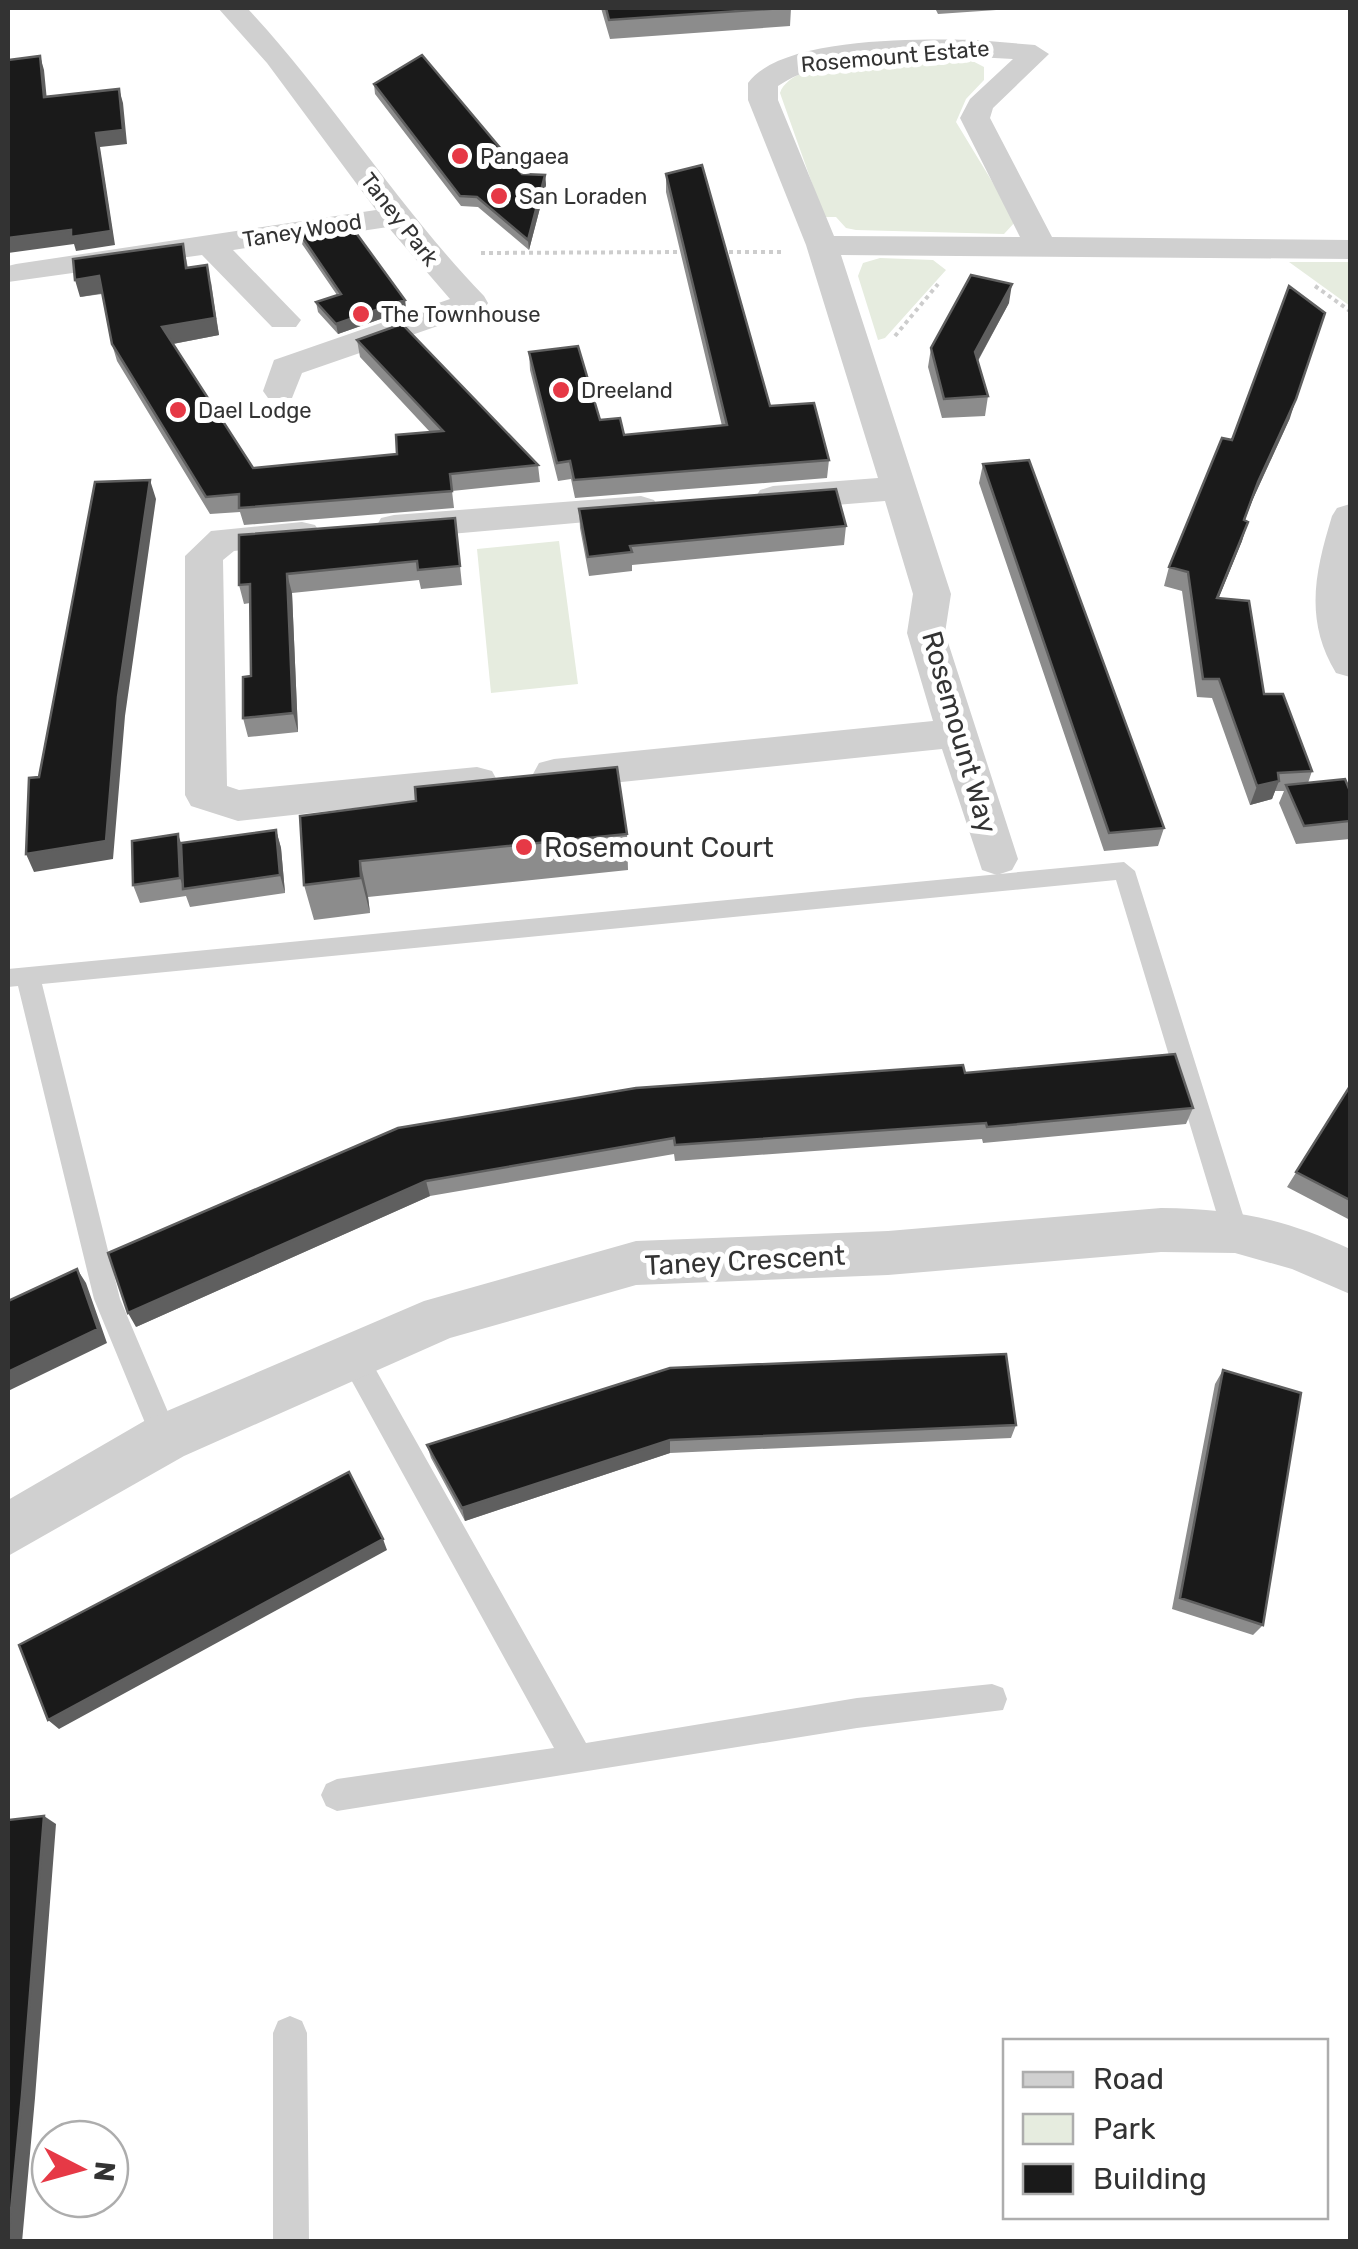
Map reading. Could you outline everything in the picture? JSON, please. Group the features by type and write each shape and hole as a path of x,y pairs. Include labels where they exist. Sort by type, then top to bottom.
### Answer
{"street":[{"name":"Taney Park","path":"232,8 277,57 426,255 472,303 286,367 280,391"},
{"name":"Rosemount Estate","path":"899,488 823,248 763,100 763,83 773,71 815,58 973,46 1008,47 1036,54 980,105 975,118 1040,245"},
{"name":"Taney Wood","path":"16,274 396,216"},
{"name":"Taney Wood","path":"209,244 284,320"},
{"path":"823,248 1350,248"},
{"path":"740,500 899,488"},
{"name":"Rosemount Way","path":"899,488 932,594 926,633 997,860"},
{"path":"680,505 224,540 204,556 206,795 238,806 956,733"},
{"path":"1350,516 1330,608 1350,663"},
{"name":"Taney Crescent","path":"8,1530 165,1438 442,1317 636,1263 888,1253 1161,1230 1235,1232 1302,1250 1350,1272"}],"lane":[{"path":"165,1438 107,1299 18,977 1124,871 1235,1232"},
{"path":"353,1356 578,1760"},
{"path":"337,1795 857,1713 992,1699"},
{"path":"290,2033 291,2242"}],"path":[{"path":"856,354 880,354 957,262 959,245"},
{"path":"426,255 823,248"}],"green space":[{"path":"961,55 984,67 984,80 966,99 956,122 1016,221 1004,234 856,230 846,228 836,217 824,217 780,93 789,81 827,65"},
{"path":"880,258 933,260 946,270 885,338 878,340 858,276 863,263"},
{"path":"1289,262 1350,262 1350,306"},
{"path":"559,541 578,684 491,693 477,549"}],"building":[{"path":"606,8 782,8 609,20"},
{"path":"422,55 522,174 545,175 528,240 477,197 460,196 374,84"},
{"path":"40,56 44,97 119,89 123,130 96,133 111,231 71,237 71,230 8,238 8,60"},
{"path":"702,165 770,406 814,403 829,460 574,480 570,461 557,463 529,352 578,346 600,420 620,418 624,435 727,425 666,174"},
{"path":"351,226 405,300 336,324 316,302 341,294 300,234"},
{"path":"183,244 186,268 207,265 215,318 162,327 253,468 397,454 396,435 443,431 357,340 402,324 538,465 450,474 452,491 239,508 239,494 206,497 112,344 99,276 75,280 73,259"},
{"path":"971,275 1012,284 975,352 988,396 944,399 931,348"},
{"path":"1289,286 1325,313 1296,399 1258,482 1244,520 1248,522 1217,598 1249,601 1264,694 1283,694 1312,771 1278,773 1279,781 1257,786 1219,679 1203,679 1188,572 1169,567 1222,438 1232,440"},
{"path":"1029,460 1164,828 1109,833 983,464"},
{"path":"150,480 118,697 106,841 26,854 29,778 39,777 95,482"},
{"path":"836,489 846,526 630,546 632,552 588,557 579,509"},
{"path":"455,518 460,566 418,570 417,561 287,574 293,713 243,718 243,677 251,676 250,584 239,585 239,535"},
{"path":"617,767 627,834 360,861 361,878 304,885 300,816 416,801 415,787"},
{"path":"1345,779 1350,791 1350,821 1304,826 1286,785"},
{"path":"276,830 280,875 183,889 181,843"},
{"path":"178,834 180,878 133,885 132,841"},
{"path":"1175,1054 1193,1108 987,1127 986,1123 675,1145 674,1138 426,1181 128,1313 108,1253 398,1128 636,1088 963,1065 965,1073"},
{"path":"1350,1086 1350,1200 1296,1172"},
{"path":"77,1269 98,1329 8,1372 8,1301"},
{"path":"1006,1354 1016,1425 670,1440 462,1508 427,1445 670,1368"},
{"path":"1223,1370 1301,1393 1263,1625 1180,1598"},
{"path":"349,1472 383,1539 48,1720 19,1645"},
{"path":"44,1816 22,2095 8,2242 8,1820"}],"place":[{"name":"Pangaea","path":"460,156"},
{"name":"San Loraden","path":"499,196"},
{"name":"The Townhouse","path":"361,314"},
{"name":"Dreeland","path":"561,390"},
{"name":"Dael Lodge","path":"178,410"},
{"name":"Rosemount Court","path":"524,847"}]}
